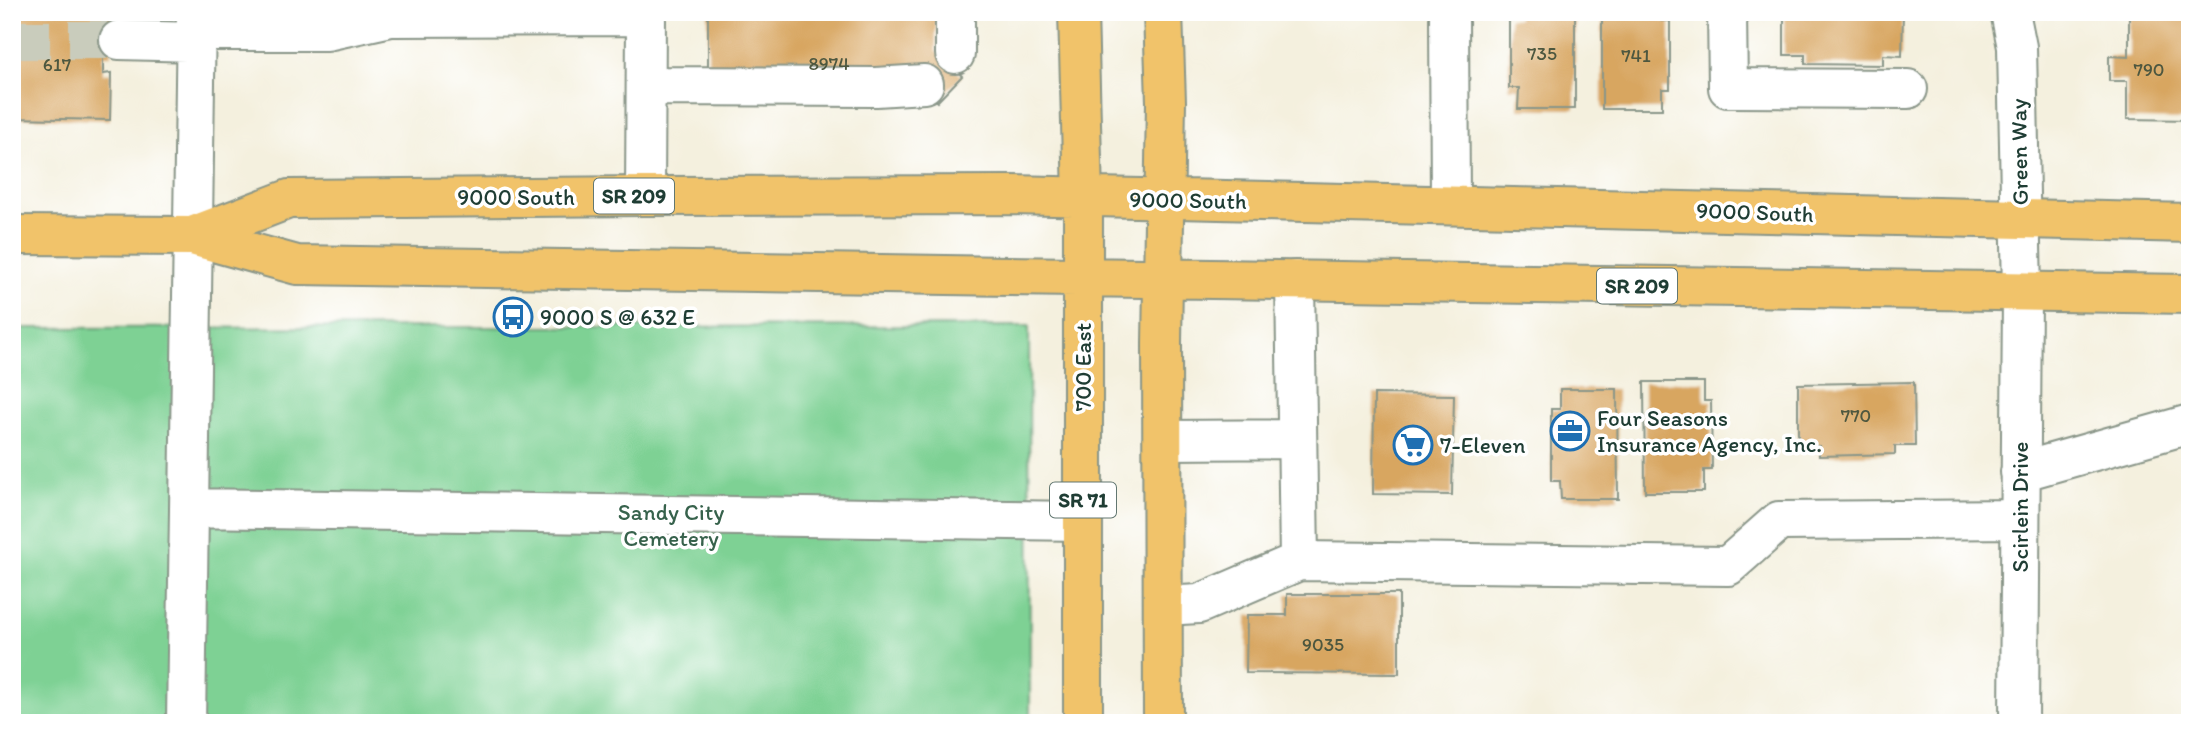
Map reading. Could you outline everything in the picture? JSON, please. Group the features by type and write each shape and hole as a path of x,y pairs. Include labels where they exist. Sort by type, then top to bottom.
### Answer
{"main road":[{"name":"700 East","path":"1077,12 1084,277 1083,723"},
{"path":"1163,12 1166,102 1163,279 1163,723"},
{"name":"9000 South","path":"192,236 289,199 645,196 1012,195 2190,223"},
{"name":"9000 South","path":"12,235 192,236 298,265 2190,294"}],"street":[{"path":"955,12 955,54"},
{"path":"1449,12 1450,204"},
{"path":"1727,12 1728,88 1908,89"},
{"name":"Green Way","path":"2010,12 2017,47 2022,292"},
{"path":"119,40 196,28 327,31 392,15 646,14 645,196"},
{"path":"186,723 196,28"},
{"path":"646,86 876,87 923,84"},
{"path":"1294,281 1299,561"},
{"name":"Scirlein Drive","path":"2020,723 2022,292"},
{"path":"2020,472 2190,424"},
{"path":"1163,440 1297,439"},
{"path":"189,508 1083,521"},
{"path":"1163,606 1199,604 1299,561 1728,566 1779,521 2019,519"}],"green space":[{"name":"Sandy City Cemetery","path":"1029,326 1030,723 12,723 12,328"}],"building":[{"path":"12,12 113,12 111,55 103,55 103,74 111,73 110,120 12,118"},
{"path":"708,12 936,12 936,51 962,76 937,102 911,76 708,76"},
{"path":"1518,12 1575,12 1575,109 1518,109 1519,88 1509,88 1509,18 1518,19"},
{"path":"1602,12 1661,12 1661,21 1670,21 1670,89 1662,89 1662,109 1602,109"},
{"path":"1784,12 1903,12 1902,56 1883,55 1883,65 1805,64 1805,55 1784,55"},
{"path":"2143,12 2190,12 2190,120 2127,119 2127,81 2109,81 2109,56 2129,57 2129,16 2143,16"},
{"path":"1644,382 1704,382 1704,401 1711,401 1712,470 1704,470 1704,492 1645,492"},
{"path":"1914,382 1915,446 1895,446 1895,454 1819,456 1819,446 1798,447 1798,384"},
{"path":"1560,389 1617,389 1618,499 1561,499 1560,481 1551,481 1551,409 1560,409"},
{"name":"7-Eleven","path":"1374,394 1454,395 1452,495 1373,494"},
{"path":"1287,594 1399,594 1399,674 1246,673 1247,615 1287,615"}],"tunnel":[{"path":"12,40 119,40"}],"place":[{"name":"9000 S @ 632 E","path":"513,317"},
{"name":"Four Seasons Insurance Agency, Inc.","path":"1570,431"},
{"name":"7-Eleven","path":"1413,445"}]}
